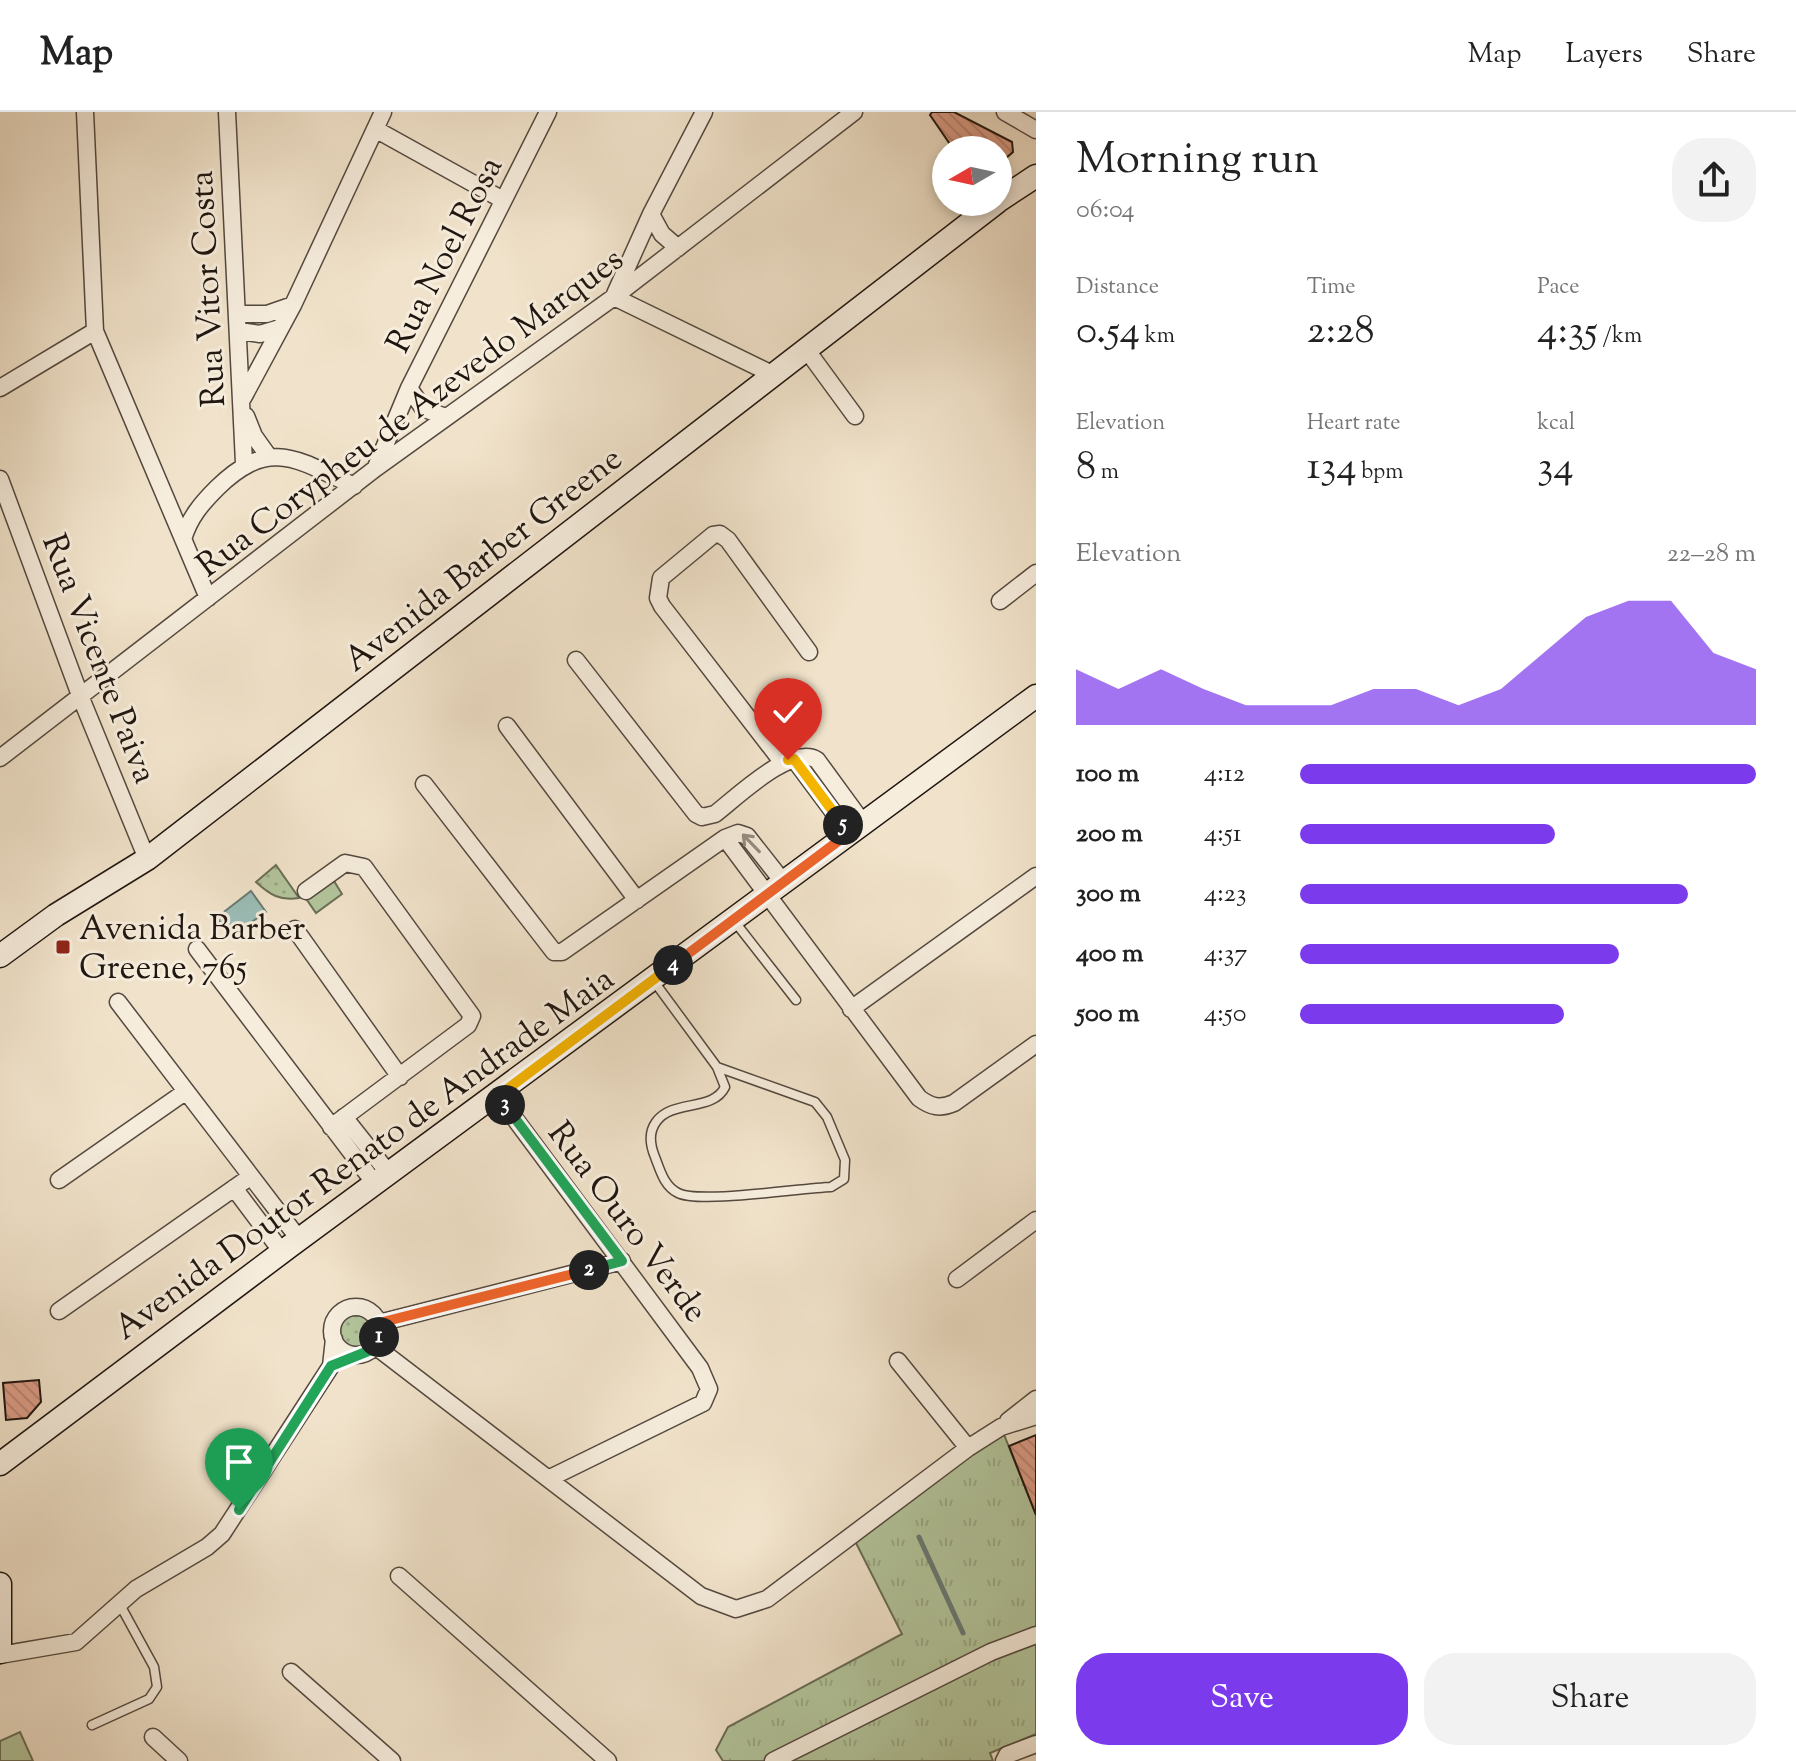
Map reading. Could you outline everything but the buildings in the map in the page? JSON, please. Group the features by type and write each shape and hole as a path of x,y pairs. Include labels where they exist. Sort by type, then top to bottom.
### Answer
{"street":[{"path":"85,112 95,331 208,598"},
{"name":"Rua Vitor Costa","path":"227,112 244,463"},
{"path":"269,457 254,436 242,403 293,305 383,112"},
{"name":"Rua Noel Rosa","path":"376,468 409,388 548,112"},
{"path":"704,112 651,214 614,297 772,374"},
{"name":"Rua Corypheu de Azevedo Marques","path":"0,758 376,468 614,297 854,112"},
{"path":"1005,112 1036,130"},
{"path":"375,129 503,200"},
{"name":"Avenida Barber Greene","path":"1012,190 1033,173"},
{"path":"651,214 662,234 678,248"},
{"name":"Avenida Barber Greene","path":"0,956 56,915 147,859 980,216"},
{"path":"239,323 293,305"},
{"path":"239,323 260,334 280,328"},
{"path":"0,388 95,331"},
{"path":"806,349 855,416"},
{"path":"409,388 423,408 445,417"},
{"path":"183,539 198,507 244,463 269,457 304,463 354,486"},
{"path":"155,472 175,501 198,507"},
{"name":"Rua Vicente Paiva","path":"0,479 81,698 147,859"},
{"path":"788,761 662,606 658,598 661,578 713,535 720,534 728,540 809,652"},
{"path":"1000,601 1036,573"},
{"path":"576,660 696,814 715,814 788,761 806,756 817,760 856,828"},
{"name":"Avenida Doutor Renato de Andrade Maia","path":"0,1464 856,828 1033,704"},
{"path":"507,726 637,900"},
{"path":"424,784 554,952 562,952 725,838 738,833 747,836 776,889 851,1009 919,1098 935,1107 954,1103 1036,1044"},
{"path":"306,891 345,863 364,867 470,1010 468,1025 337,1122"},
{"path":"851,1009 1036,876"},
{"path":"295,929 400,1077"},
{"path":"197,949 383,1180"},
{"path":"118,1002 250,1177 290,1246"},
{"path":"59,1180 185,1092"},
{"name":"Rua Ouro Verde","path":"498,1096 707,1379 708,1398 550,1478"},
{"path":"59,1311 250,1177"},
{"path":"234,1188 290,1246"},
{"path":"957,1279 1036,1220"},
{"path":"379,1323 622,1261"},
{"path":"0,1584 0,1654 76,1642 119,1602 207,1547 222,1534 331,1366 337,1317 349,1308 363,1308 379,1323"},
{"path":"331,1366 375,1346 379,1323"},
{"path":"334,1339 344,1351 360,1355"},
{"path":"375,1346 701,1596 736,1609 767,1599 1036,1399"},
{"path":"898,1361 968,1448"},
{"path":"1001,1427 1036,1416"},
{"path":"399,1576 608,1761"},
{"path":"773,1761 991,1652 1036,1635"},
{"path":"291,1672 392,1761"},
{"path":"153,1737 179,1761"},
{"path":"1004,1761 1007,1755 1036,1744"}],"lane":[{"path":"734,921 796,1000"},
{"path":"653,980 717,1067 725,1087 721,1094 664,1114 650,1133 651,1147 666,1183 679,1194 708,1196 831,1187 844,1179 845,1160 827,1117 815,1102 717,1067"},
{"path":"92,1725 149,1699 157,1687 154,1667 119,1602"}],"green space":[{"path":"276,865 299,898 276,896 256,882"},
{"path":"334,881 342,894 316,913 307,900"},
{"path":"356,1310 371,1316 377,1331 371,1346 356,1352 341,1346 335,1331 341,1316"},
{"path":"1001,1427 1036,1515 1036,1734 990,1753 993,1761 723,1761 716,1750 728,1727 902,1634 852,1535"},
{"path":"20,1732 33,1761 0,1761 0,1741"}],"water":[{"path":"251,891 266,912 233,935 216,918"}],"waterway":[{"path":"919,1537 963,1633"}],"place":[{"name":"Avenida Barber Greene, 765","path":"63,947"}],"route":[{"path":"239,1510 331,1366 371,1350 379,1339 379,1323 622,1261 498,1096 849,833 794,759 788,760"}]}
